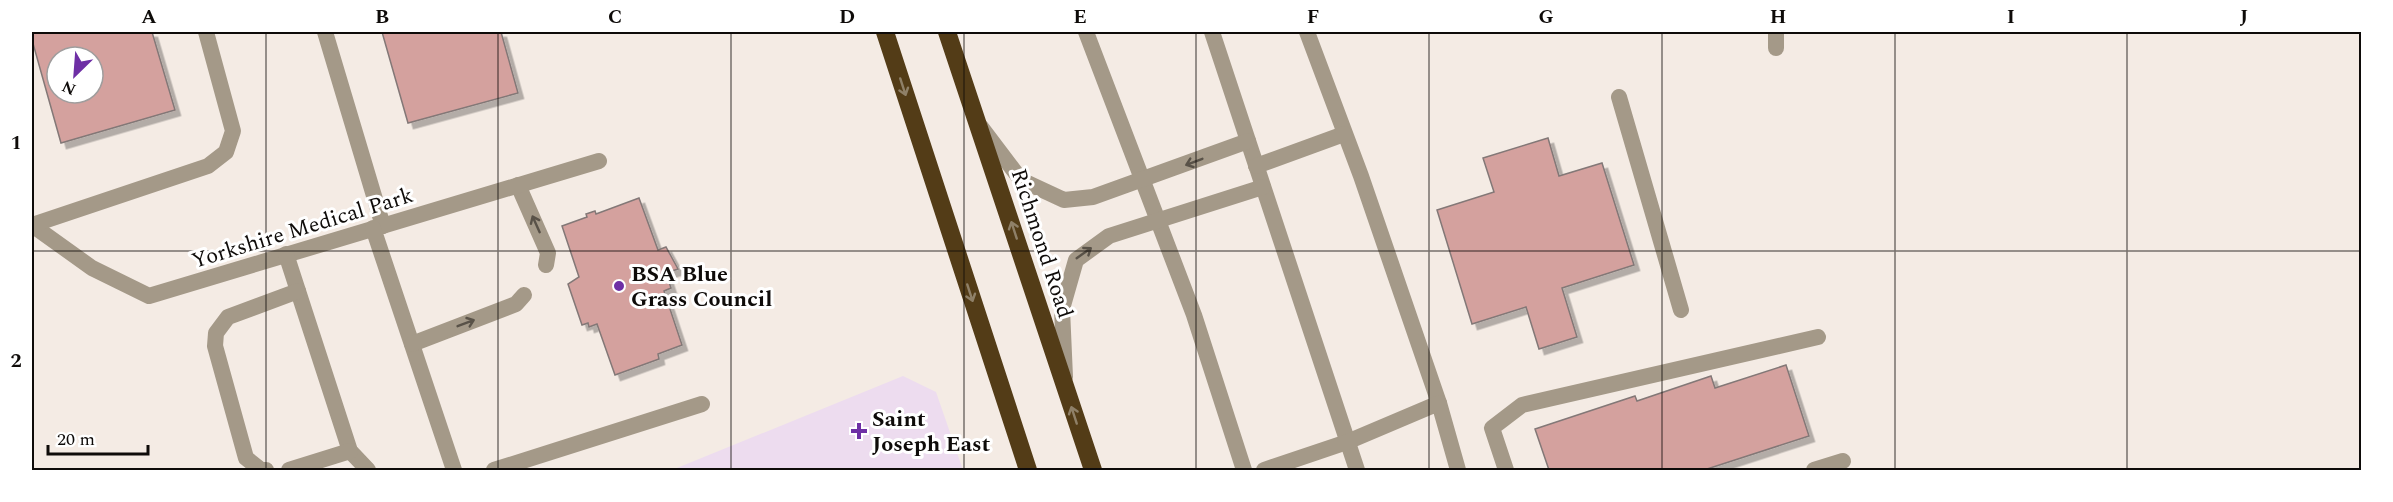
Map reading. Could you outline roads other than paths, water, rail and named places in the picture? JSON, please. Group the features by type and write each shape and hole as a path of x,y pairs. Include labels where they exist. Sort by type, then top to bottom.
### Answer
{"highway":[{"path":"885,32 1028,471"},
{"name":"Richmond Road","path":"947,32 1093,471"}],"lane":[{"path":"32,225 208,166 226,152 233,131 206,32"},
{"path":"325,32 412,344 454,471"},
{"path":"1086,32 1194,315 1244,471"},
{"path":"1212,32 1357,471"},
{"path":"1307,32 1361,176 1439,403 1458,471"},
{"path":"1619,97 1681,310"},
{"path":"978,122 1021,180 1064,200 1093,197 1142,182 1248,141"},
{"path":"1256,166 1344,134"},
{"name":"Yorkshire Medical Park","path":"32,225 92,268 149,296 599,161"},
{"path":"518,185 548,253 546,265"},
{"path":"1066,389 1062,309 1076,260 1109,236 1156,219 1263,187"},
{"path":"286,254 350,451 368,471"},
{"path":"266,471 261,470 246,458 215,346 216,333 228,317 298,291"},
{"path":"412,344 516,304 524,295"},
{"path":"1506,471 1492,428 1522,405 1818,337"},
{"path":"1264,471 1347,442 1439,403"},
{"path":"494,471 702,404"},
{"path":"289,471 350,451"},
{"path":"1814,471 1843,461"}],"place":[{"name":"BSA Blue Grass Council","path":"619,286"},
{"name":"Saint Joseph East","path":"859,431"}]}
